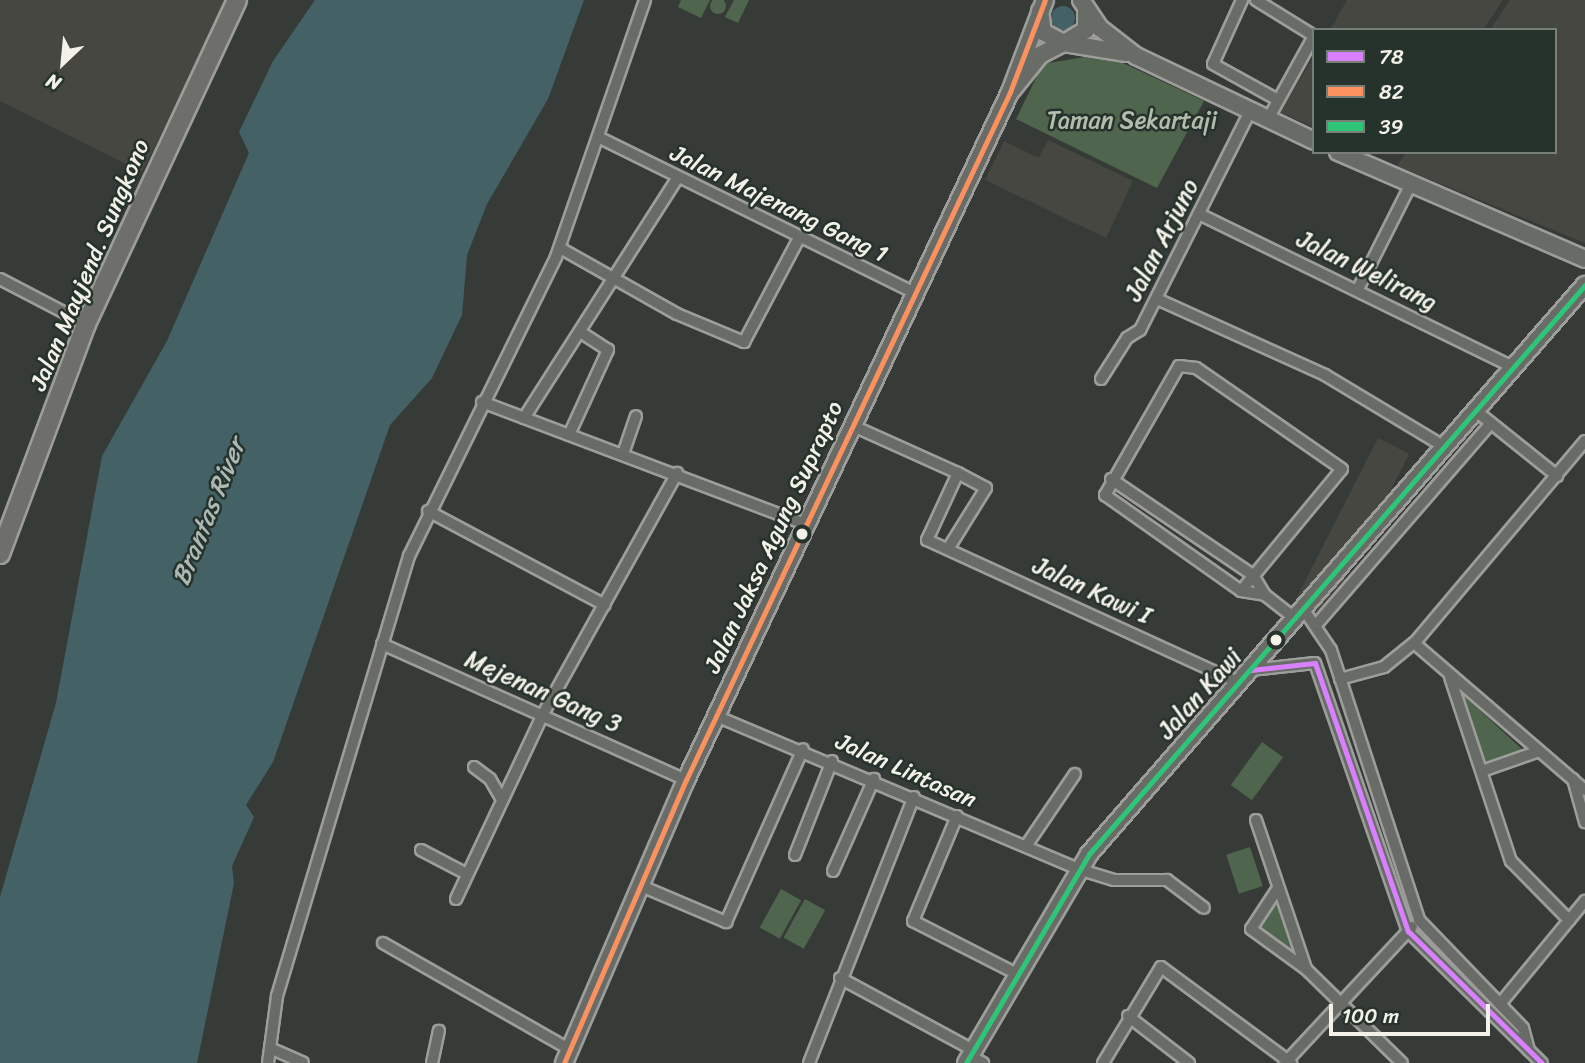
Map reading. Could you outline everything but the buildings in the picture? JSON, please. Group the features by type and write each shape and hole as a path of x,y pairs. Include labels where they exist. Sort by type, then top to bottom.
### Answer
{"main road":[{"name":"Jalan Mayjend. Sungkono","path":"0,554 86,324 237,0"},
{"path":"1082,2 1100,28 1136,56 1250,111 1273,111 1312,140"},
{"path":"1010,92 1040,55 1086,30 1082,2"},
{"path":"1044,3 1043,32 1064,43 1136,56"},
{"path":"1010,92 1044,3"},
{"name":"Jalan Jaksa Agung Suprapto","path":"566,1056 686,780 1010,92"},
{"path":"1342,154 1410,186 1585,258"},
{"name":"Jalan Kawi","path":"973,1058 1077,869 1585,285"}],"street":[{"path":"268,1063 277,996 382,644 428,511 560,248 603,139 645,0"},
{"path":"1241,0 1214,66 1273,111 1312,36"},
{"path":"1256,0 1312,33"},
{"name":"Jalan Arjuno","path":"1101,379 1157,299 1250,111"},
{"name":"Jalan Majenang Gang 1","path":"603,139 798,240 917,293"},
{"path":"524,418 677,179"},
{"path":"1358,289 1410,186"},
{"name":"Jalan Welirang","path":"1199,214 1358,289 1515,368"},
{"path":"560,248 613,279 744,342 798,240"},
{"path":"0,279 86,324"},
{"path":"1157,299 1335,380 1445,447"},
{"path":"569,435 608,350 580,332"},
{"path":"1241,591 1342,469 1281,422 1196,368 1179,366 1111,479 1105,495 1111,503 1241,591 1265,595 1316,625 1340,679 1419,920 1523,1028 1528,1050"},
{"path":"482,402 677,473 805,524"},
{"path":"1476,411 1557,477"},
{"path":"622,454 636,416"},
{"path":"1316,625 1491,423"},
{"path":"851,425 986,488 948,549"},
{"path":"1340,679 1384,667 1413,643 1585,442"},
{"path":"456,899 542,714 605,606 677,473"},
{"name":"Jalan Kawi I","path":"958,473 927,539 1239,683"},
{"path":"1111,479 1253,575 1265,595"},
{"path":"428,511 605,606"},
{"path":"1413,643 1585,790"},
{"name":"Mejenan Gang 3","path":"382,644 686,780"},
{"path":"1251,670 1313,662 1337,722 1408,931 1542,1063"},
{"path":"1450,677 1511,860 1569,920"},
{"name":"Jalan Lintasan","path":"716,716 832,761 1077,869 1114,880 1167,880 1204,908"},
{"path":"1337,722 1352,716"},
{"path":"639,885 726,922 803,749"},
{"path":"1482,771 1539,751"},
{"path":"795,855 832,761"},
{"path":"474,767 490,779 502,800"},
{"path":"1026,846 1075,774"},
{"path":"833,871 874,779"},
{"path":"1573,779 1585,822"},
{"path":"809,1063 831,1019 840,978 914,797"},
{"path":"957,816 914,920 1017,974"},
{"path":"1256,820 1306,969"},
{"path":"421,850 467,874"},
{"path":"1278,888 1251,929 1306,969 1402,1063"},
{"path":"1500,1004 1585,901"},
{"path":"1103,1063 1128,1016 1161,967 1288,1062 1419,920"},
{"path":"383,943 566,1056"},
{"path":"840,978 973,1058"},
{"path":"1128,1016 1189,1063"},
{"path":"432,1063 439,1031"},
{"path":"270,1048 303,1063"}],"shaded area":[{"path":"0,0 228,0 142,172 0,101"},
{"path":"1347,0 1503,0 1484,28 1331,28"},
{"path":"1510,0 1585,0 1585,243 1397,166 1405,154 1557,154 1557,28 1491,28"},
{"path":"1312,59 1312,126 1280,112"},
{"path":"1048,140 1133,181 1106,238 985,180 1004,141 1039,158"},
{"path":"1378,438 1409,454 1327,616 1295,600"}],"green space":[{"path":"715,-1 721,-1 725,3 725,9 718,14 710,6"},
{"path":"681,0 710,0 701,18 678,7"},
{"path":"734,0 749,0 738,23 725,17"},
{"name":"Taman Sekartaji","path":"1091,56 1123,63 1204,101 1157,188 1016,119 1043,64"},
{"path":"1461,693 1525,752 1486,763"},
{"path":"1262,742 1283,757 1252,800 1231,785"},
{"path":"1250,847 1263,886 1239,894 1226,855"},
{"path":"781,889 801,900 780,939 760,927"},
{"path":"1276,896 1300,959 1255,925"},
{"path":"805,899 825,910 804,949 784,937"}],"water":[{"name":"Brantas River","path":"315,0 584,0 548,99 487,204 467,255 462,315 432,378 390,425 273,762 246,805 254,817 232,866 234,883 197,1063 0,1063 0,897 56,703 102,456 167,341 249,153 239,132 273,61"},
{"path":"1063,6 1074,13 1075,18 1068,29 1063,30 1052,23 1051,18 1058,7"}],"transit line":[{"name":"82","path":"564,1063 686,780 1010,92 1045,0"},
{"name":"39","path":"966,1063 1089,854 1585,285"},
{"name":"78","path":"1251,670 1315,663 1408,931 1542,1063"}]}
